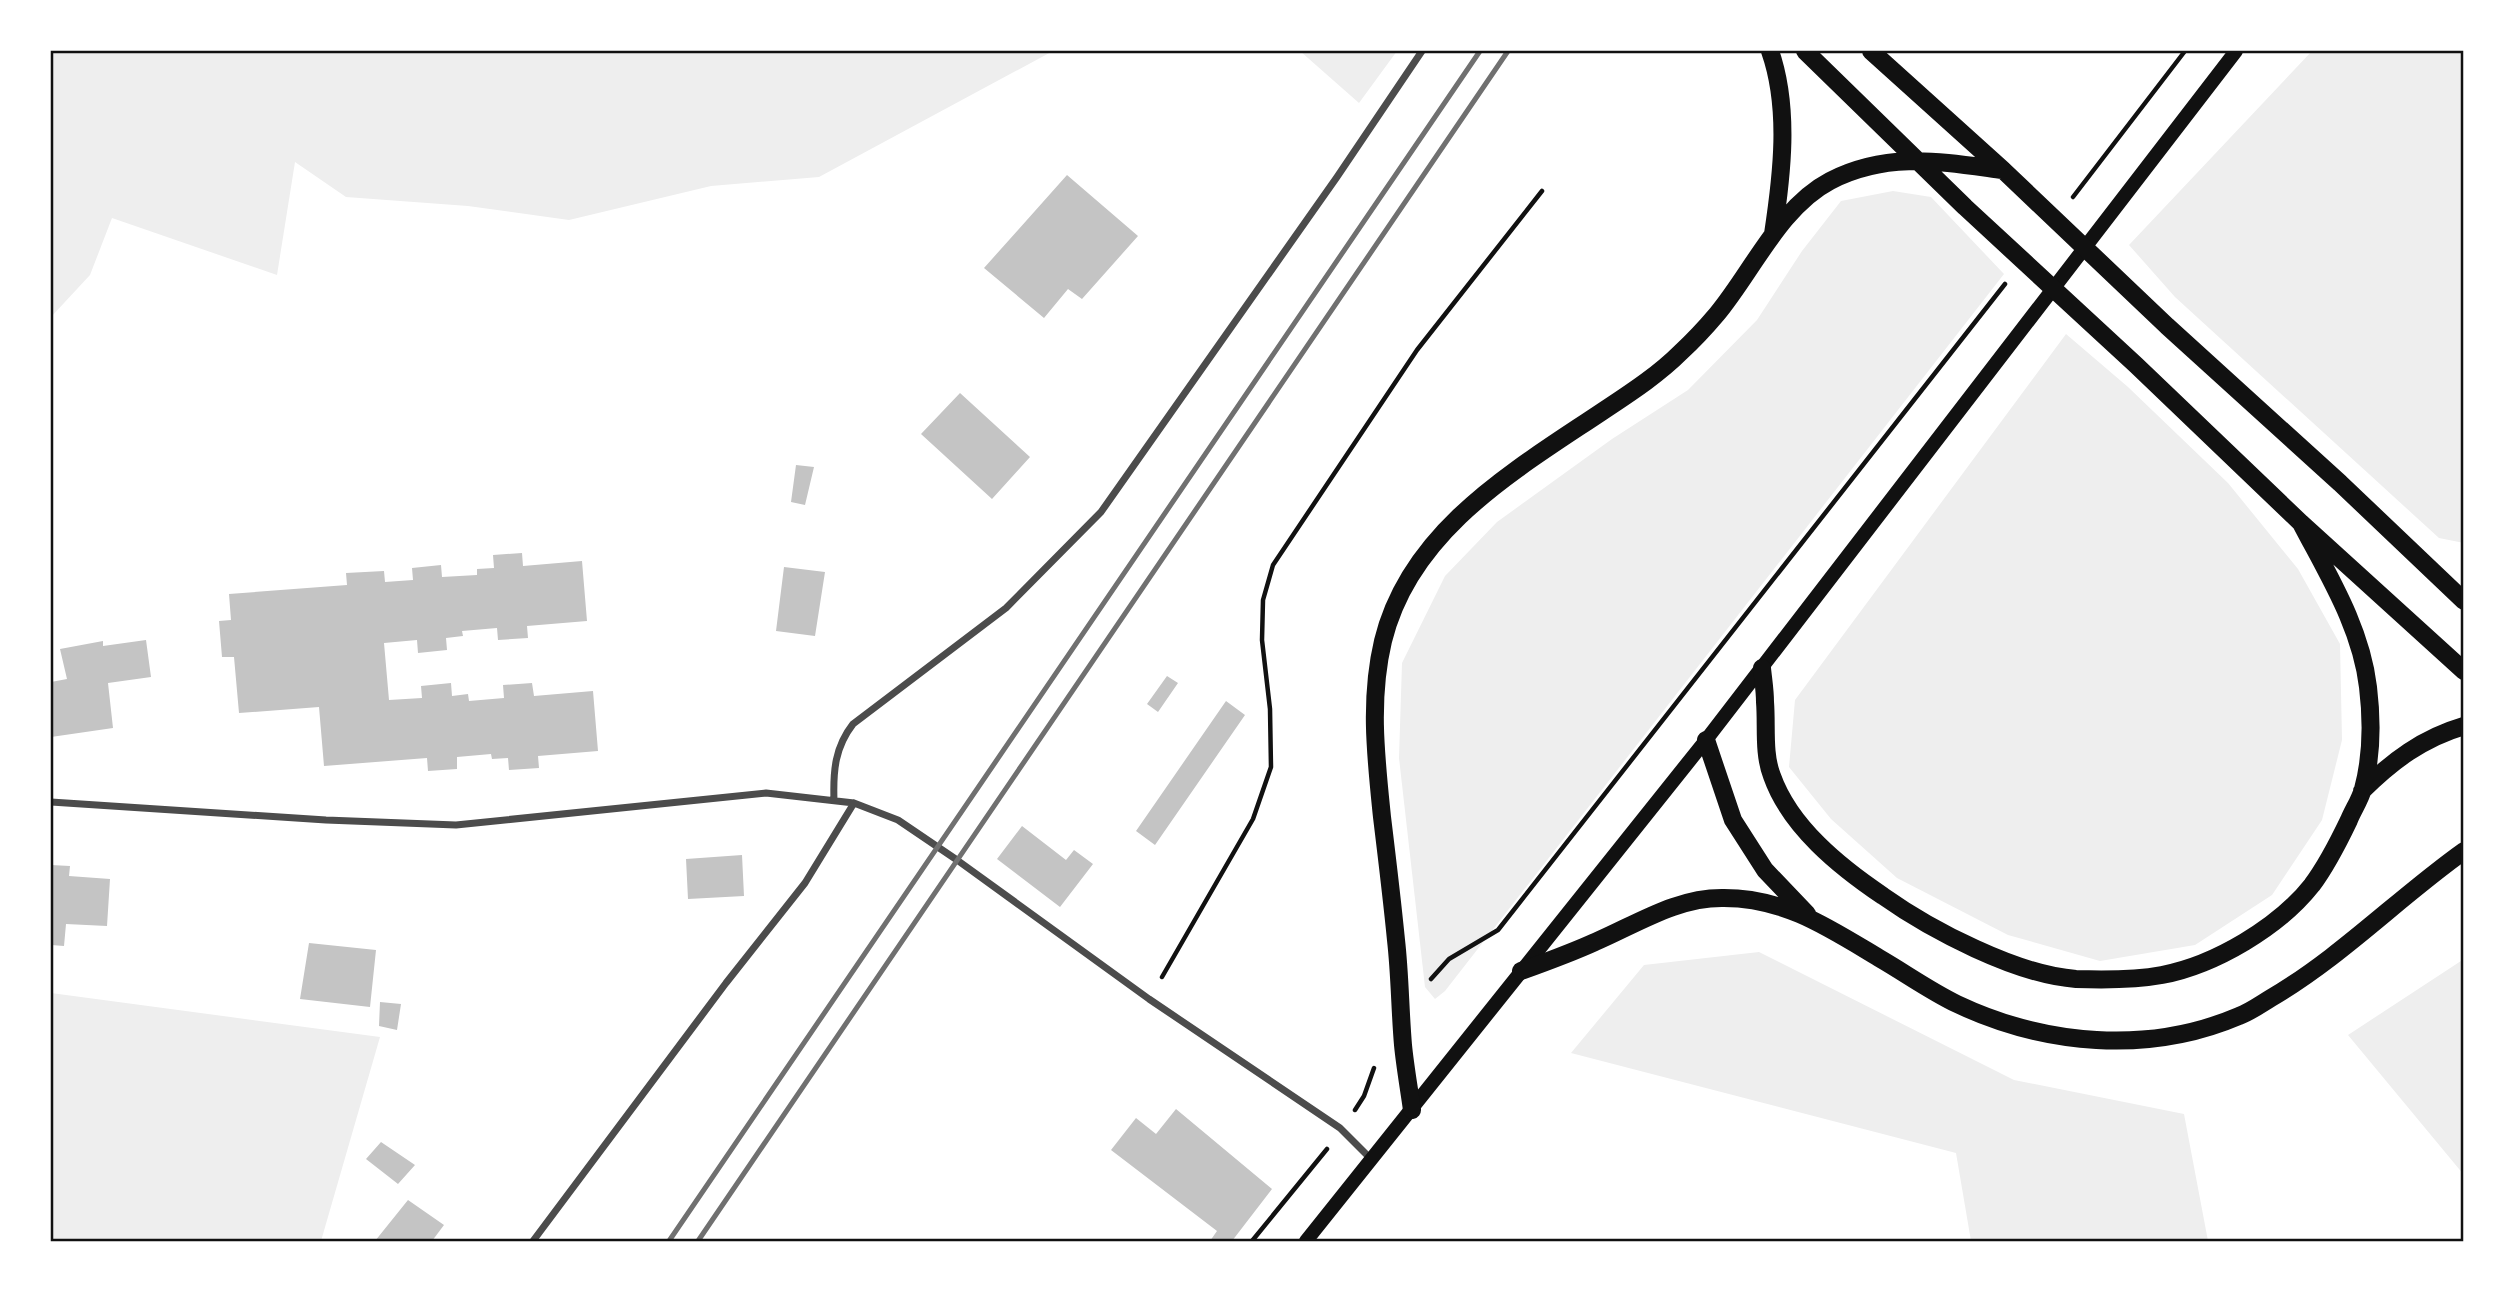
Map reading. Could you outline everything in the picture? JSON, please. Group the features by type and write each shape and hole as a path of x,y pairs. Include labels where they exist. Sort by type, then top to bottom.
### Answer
{"main road":[{"path":"1770,51 1777,75 1782,140 1781,182 1772,236"},
{"path":"1805,51 1965,207 2301,523 2464,671"},
{"path":"1871,51 2003,170 2464,601"},
{"path":"1306,1241 1706,740 2236,51"},
{"path":"1412,1110 1403,1047 1398,956 1374,745 1374,690 1383,640 1397,603 1419,564 1445,529 1472,503 1503,479 1653,378 1680,353 1718,313 1772,236 1813,191 1859,168 1919,160 2003,170"},
{"path":"1762,668 1765,735 1771,775 1788,808 1813,838 1854,877 1901,909 1969,945 2028,968 2074,978 2121,979 2163,975 2214,958 2283,915 2311,886 2334,852 2362,791 2370,754 2370,722 2368,686 2361,652 2348,614 2301,523"},
{"path":"2439,577 2464,580"},
{"path":"2362,791 2389,765 2414,748 2443,732 2464,726"},
{"path":"1706,740 1733,820 1765,870 1809,916"},
{"path":"1521,971 1596,942 1651,915 1687,903 1722,898 1758,900 1809,916 1955,1003 2007,1024 2057,1037 2107,1041 2150,1038 2196,1030 2240,1016 2305,979 2464,851"}],"street":[{"path":"834,800 836,756 842,737 853,724 1006,608 1101,512 1337,177 1422,51"},
{"path":"51,802 326,820 456,825 766,793 854,803 898,820 1149,999 1343,1130 1372,1160"},
{"path":"533,1241 726,983 805,883 854,803"}],"path":[{"path":"2071,199 2185,51"},
{"path":"1149,999 1253,819 1271,767 1270,709 1262,640 1263,600 1273,565 1417,350 1542,191"},
{"path":"1401,1012 1449,959 1498,930 2007,282"},
{"path":"1252,1241 1343,1130 1364,1096 1377,1060"}],"shaded area":[{"path":"51,51 1053,51 819,177 711,186 569,220 468,206 346,197 295,162 277,275 112,218 90,275 51,317"},
{"path":"1300,51 1397,51 1359,103"},
{"path":"2312,51 2464,51 2464,543 2439,538 2175,297 2129,245"},
{"path":"1893,191 1931,197 2004,274 1445,991 1435,999 1425,987 1399,758 1402,663 1445,576 1497,522 1612,439 1688,390 1757,320 1802,251 1841,201"},
{"path":"2066,334 2128,387 2228,483 2298,569 2340,644 2342,740 2322,820 2272,895 2195,945 2100,961 2008,935 1897,878 1831,819 1789,767 1795,700"},
{"path":"1759,952 2014,1080 2184,1114 2208,1241 1971,1241 1956,1153 1571,1053 1644,965"},
{"path":"2464,959 2464,1175 2348,1035"},
{"path":"51,993 380,1037 321,1241 51,1241"}],"building":[{"path":"1067,175 1138,236 1082,299 1068,289 1044,318 984,268"},
{"path":"960,393 1030,457 992,499 921,434"},
{"path":"796,465 814,467 805,505 791,502"},
{"path":"522,553 523,566 582,561 587,621 527,626 528,638 498,640 497,628 462,631 463,636 446,638 447,650 418,653 417,640 384,643 389,700 422,698 421,686 451,683 452,696 468,694 469,701 504,698 503,685 532,683 534,696 593,691 598,751 538,756 539,768 509,770 508,758 492,759 491,754 457,757 457,769 428,771 427,758 324,766 319,707 239,713 234,657 222,657 219,621 231,620 229,594 347,585 346,573 384,571 385,582 413,580 412,568 441,565 442,577 477,575 477,569 494,568 493,555"},
{"path":"784,567 825,572 815,636 776,631"},
{"path":"146,640 151,677 108,683 113,728 51,737 51,682 67,679 60,649 103,641 103,646"},
{"path":"1167,676 1178,683 1158,712 1147,704"},
{"path":"1226,701 1245,715 1155,845 1136,831"},
{"path":"1022,826 1066,860 1074,850 1093,864 1060,907 997,859"},
{"path":"742,855 744,896 688,899 686,859"},
{"path":"51,865 70,866 69,876 110,879 107,926 66,924 64,946 51,945"},
{"path":"309,943 376,950 370,1007 300,999"},
{"path":"380,1002 401,1004 397,1030 379,1026"},
{"path":"1176,1109 1272,1189 1232,1241 1210,1241 1217,1231 1111,1150 1136,1118 1156,1134"},
{"path":"381,1142 415,1165 398,1184 366,1159"},
{"path":"408,1200 444,1225 432,1241 375,1241"}],"railway":[{"path":"669,1241 1480,51"},
{"path":"698,1241 1508,51"}]}
